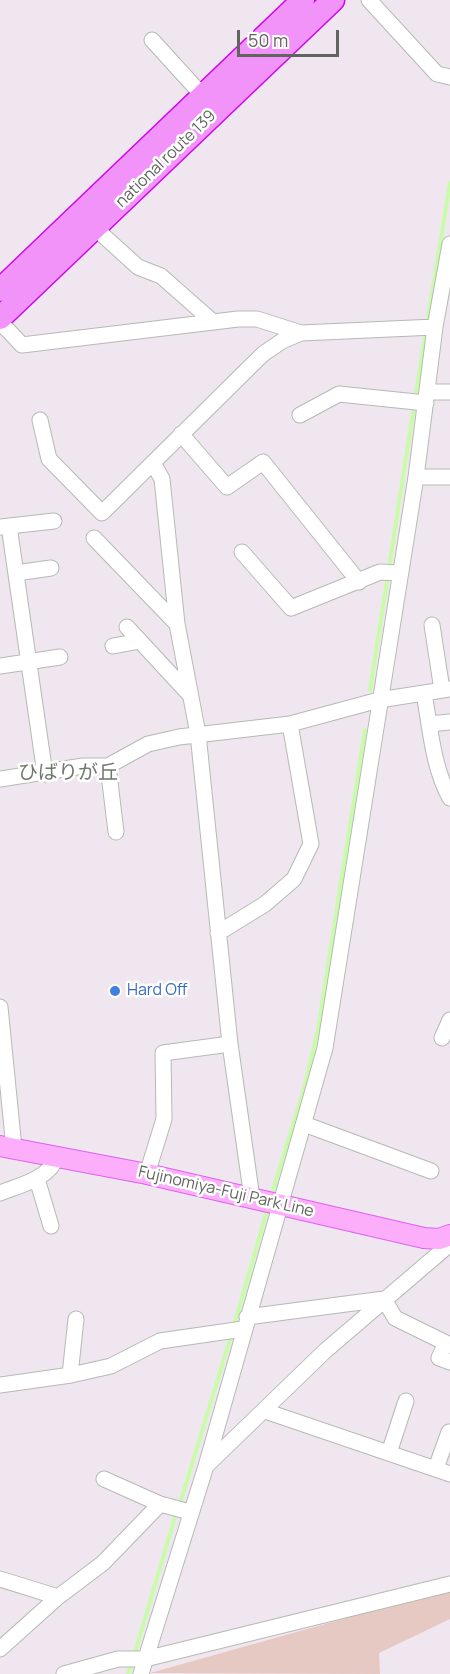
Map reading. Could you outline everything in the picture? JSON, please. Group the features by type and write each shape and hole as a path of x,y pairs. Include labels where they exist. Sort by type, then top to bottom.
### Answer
{"highway":[{"name":"national route 139","path":"0,290 303,0"},
{"name":"national route 139","path":"0,320 333,0"}],"main road":[{"name":"Fujinomiya-Fuji Park Line","path":"7,1147 147,1174 424,1238 439,1239 450,1235"}],"street":[{"path":"369,0 437,74 450,76"},
{"path":"152,40 203,96"},
{"path":"94,228 138,267 161,276 213,321"},
{"path":"206,1466 239,1326 280,1205 326,1048 379,700 392,572 416,477 429,327 445,306 450,244"},
{"path":"0,320 22,345 213,321 257,319 301,333"},
{"path":"40,420 49,459 102,513 263,354 282,341 301,333 429,327"},
{"path":"300,415 339,394 421,399 450,392"},
{"path":"181,434 227,487 262,462 359,582"},
{"path":"153,464 162,479 177,624 198,734 230,1044 252,1198"},
{"path":"416,477 450,477"},
{"path":"45,774 16,573 5,527 54,521"},
{"path":"94,538 177,624"},
{"path":"242,552 291,608 392,572"},
{"path":"16,573 51,568"},
{"path":"0,779 45,774 83,766 108,766 148,744 198,734 290,724 379,700 446,689 432,625"},
{"path":"127,627 189,694"},
{"path":"112,646 140,642"},
{"path":"0,666 60,657"},
{"path":"424,693 445,790 450,798"},
{"path":"429,724 450,722"},
{"path":"218,933 265,904 294,879 311,844 290,724"},
{"path":"108,766 116,832"},
{"path":"0,1007 7,1147"},
{"path":"442,1038 450,1020"},
{"path":"147,1174 164,1119 163,1053 230,1044"},
{"path":"304,1124 431,1171"},
{"path":"0,1192 37,1179 55,1163 57,1156"},
{"path":"37,1179 51,1226"},
{"path":"0,1649 58,1597 176,1508 206,1466 384,1299 450,1244"},
{"path":"0,1385 70,1375 111,1366 160,1341 384,1299"},
{"path":"384,1299 395,1318 446,1343 439,1358 450,1362"},
{"path":"70,1375 76,1319"},
{"path":"389,1453 406,1401"},
{"path":"266,1411 443,1471 449,1432"},
{"path":"104,1479 176,1508"},
{"path":"139,1666 176,1508"},
{"path":"0,1580 58,1597"},
{"path":"64,1674 118,1659 139,1666 450,1584"}],"shaded area":[{"path":"450,1589 450,1619 379,1653 380,1674 150,1673"}],"waterway":[{"path":"427,325 450,183"},
{"path":"415,399 426,332"},
{"path":"389,568 414,406"},
{"path":"370,690 388,575"},
{"path":"273,1190 304,1089 318,1030 365,730"},
{"path":"234,1326 266,1214"},
{"path":"179,1507 231,1336"},
{"path":"134,1656 176,1514"},
{"path":"128,1674 132,1663"}],"place":[{"name":"Hard Off","path":"115,991"}],"district":[{"name":"ひばりが丘","path":"68,773"}]}
